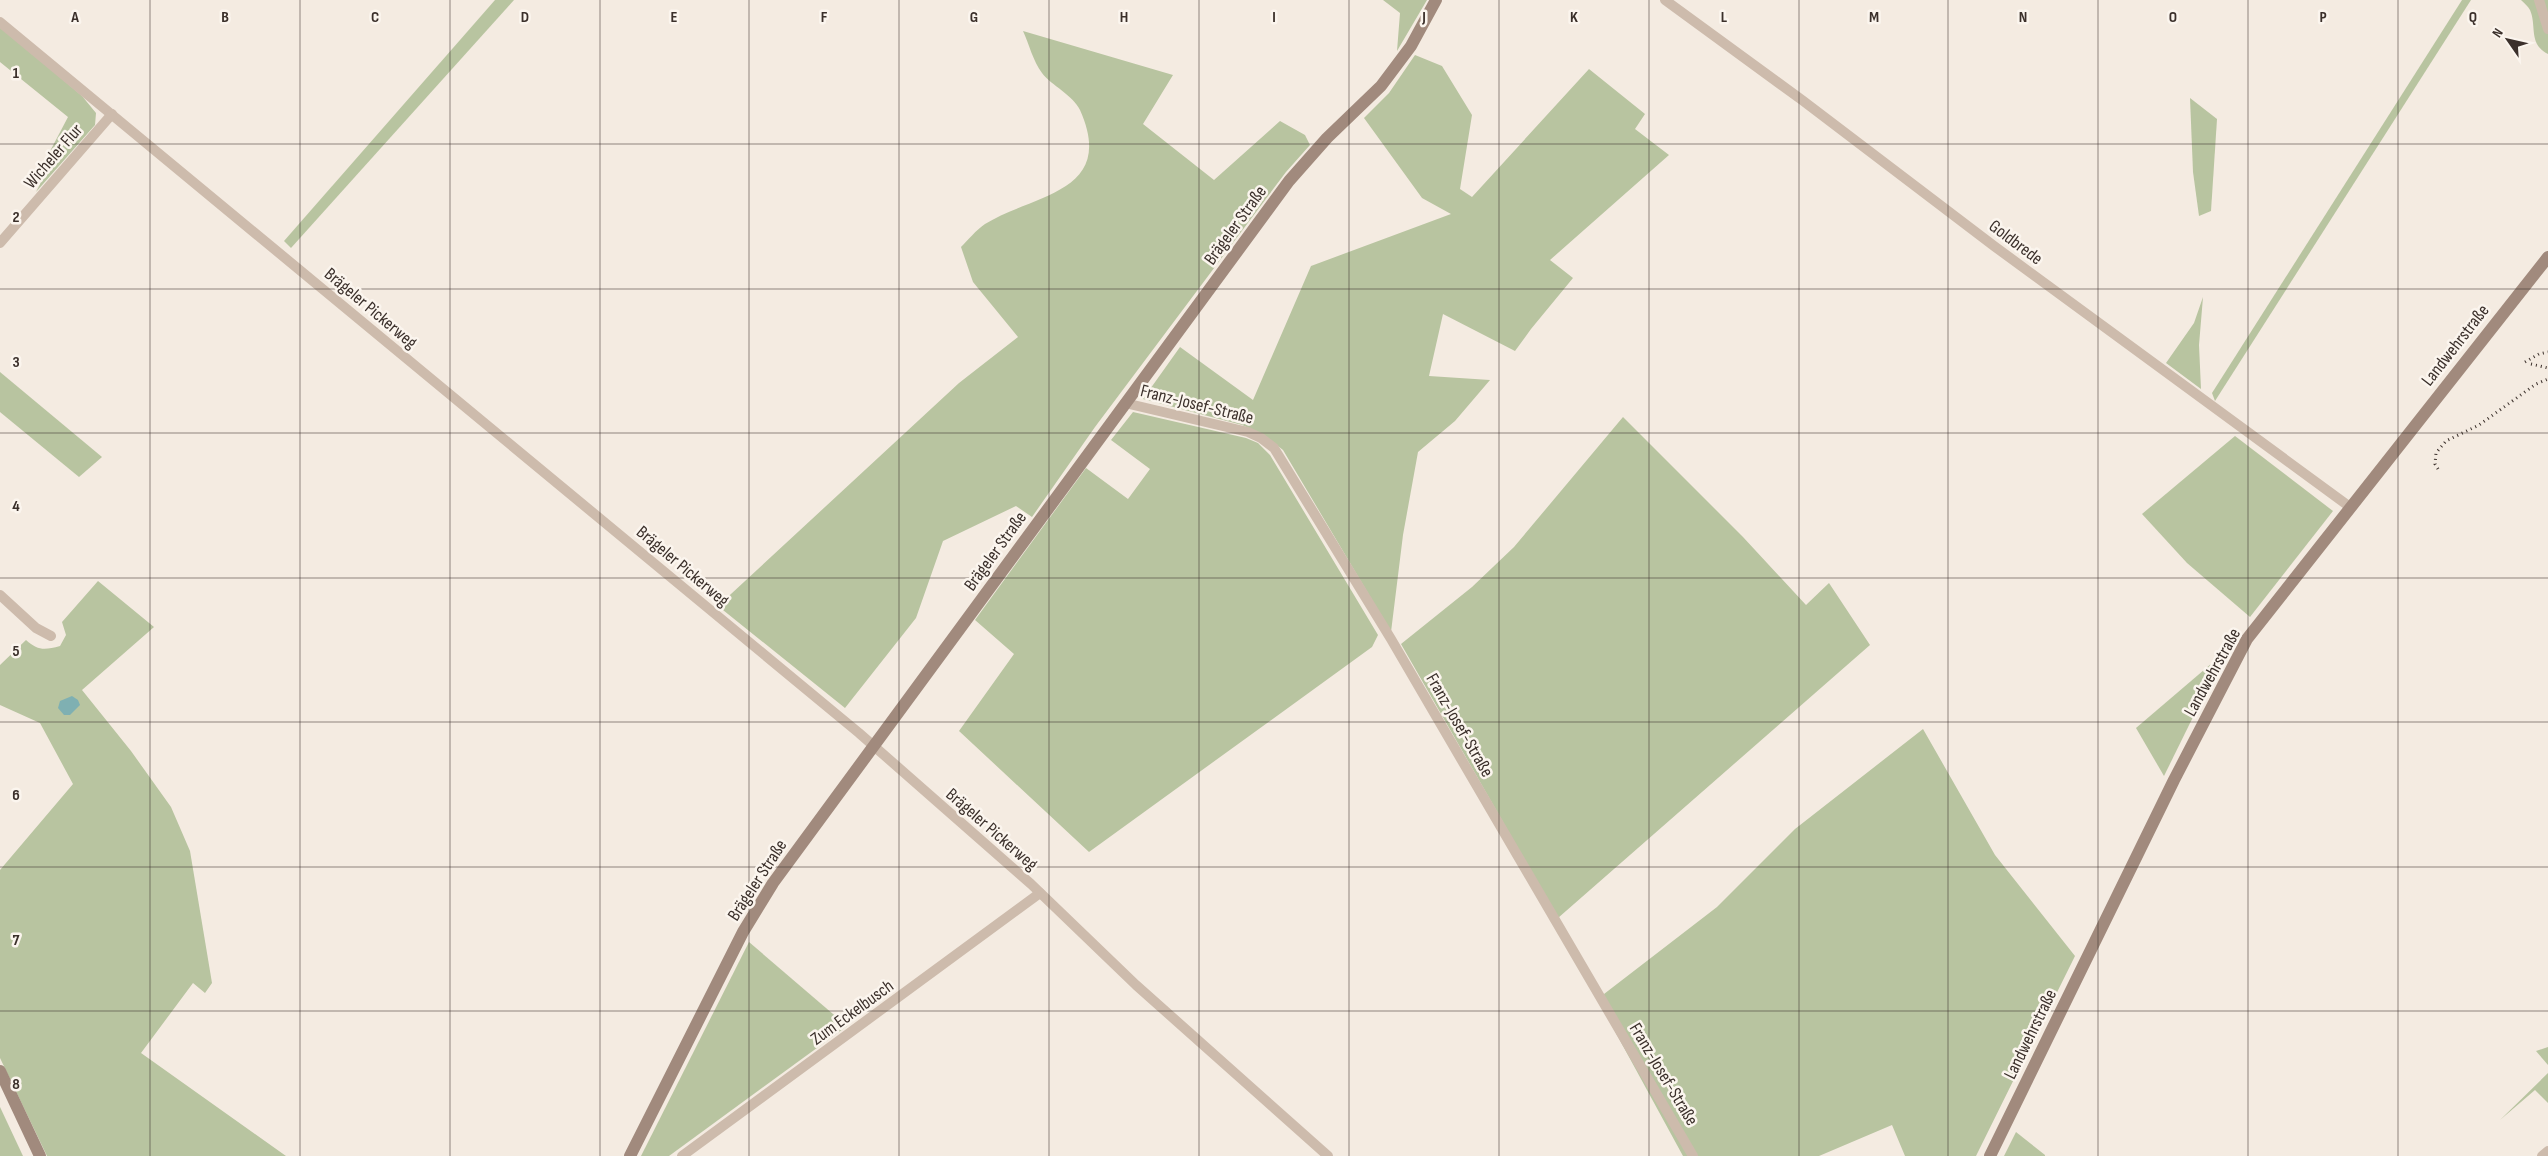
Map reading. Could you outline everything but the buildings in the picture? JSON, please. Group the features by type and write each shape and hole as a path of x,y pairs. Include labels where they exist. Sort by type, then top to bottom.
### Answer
{"street":[{"name":"Brägeler Straße","path":"630,1156 757,908 1289,181 1327,138 1381,86 1411,46 1436,0"},
{"name":"Goldbrede","path":"1665,0 1802,100 2001,252 2350,507"},
{"path":"2539,0 2548,29"},
{"name":"Brägeler Pickerweg","path":"0,22 874,746 1040,893 1136,985 1328,1156"},
{"name":"Wicheler Flur","path":"0,243 112,114"},
{"name":"Landwehrstraße","path":"1990,1156 2174,780 2248,639 2548,257"},
{"name":"Franz-Josef-Straße","path":"1125,403 1248,432 1261,438 1274,448 1391,640 1693,1156"},
{"path":"0,595 36,628 51,636"},
{"name":"Zum Eckelbusch","path":"682,1156 1040,893"},
{"path":"0,1071 40,1156"},
{"path":"2542,1156 2548,1151"}],"green space":[{"path":"495,0 514,0 291,248 284,241"},
{"path":"1383,0 1427,0 1397,51 1400,13"},
{"path":"2462,0 2471,0 2215,401 2212,393"},
{"path":"2521,0 2548,0 2548,54 2542,50 2535,40 2530,10"},
{"path":"0,26 82,96 96,113 95,125 36,192 50,164 48,155 68,117 0,62"},
{"path":"1023,31 1173,75 1143,124 1214,180 1280,121 1305,135 1310,145 1286,172 1095,427 1032,517 1016,506 943,541 916,618 845,708 718,606 959,383 1018,337 973,282 961,247 985,224 1046,197 1064,187 1079,175 1088,159 1089,137 1077,105 1042,73"},
{"path":"1415,55 1442,66 1472,115 1460,189 1472,197 1589,69 1645,114 1635,129 1669,155 1550,260 1573,278 1515,351 1443,314 1429,376 1490,380 1455,421 1418,452 1403,535 1391,632 1283,450 1264,435 1242,425 1143,399 1180,347 1253,400 1311,266 1451,214 1422,198 1364,118 1389,93"},
{"path":"2190,98 2217,119 2211,211 2199,216 2193,172"},
{"path":"2203,297 2199,345 2201,389 2166,363 2194,323"},
{"path":"0,372 102,457 79,477 0,412"},
{"path":"1133,412 1246,438 1258,443 1270,455 1378,635 1372,647 1089,852 959,731 1014,654 975,620 1086,468 1128,499 1150,469 1111,440"},
{"path":"1623,417 1743,537 1806,605 1829,583 1870,645 1558,918 1401,644 1472,587 1514,547"},
{"path":"2235,436 2333,511 2250,617 2187,563 2142,514"},
{"path":"98,581 154,627 82,690 131,751 171,807 190,851 212,983 205,993 193,983 141,1053 286,1156 47,1156 0,1058 0,870 73,784 40,723 0,705 0,665 26,640 42,649 60,646 66,635 62,622"},
{"path":"2225,652 2164,776 2136,728"},
{"path":"1923,729 1995,855 2075,956 1976,1156 1905,1156 1892,1125 1819,1156 1683,1156 1605,1013 1604,994 1717,907 1795,829"},
{"path":"749,942 847,1026 669,1156 641,1156"},
{"path":"2548,1047 2548,1065 2536,1051"},
{"path":"2548,1073 2548,1103 2535,1090 2500,1120"},
{"path":"0,1107 23,1156 0,1156"},
{"path":"2016,1132 2045,1155 2045,1156 2004,1156"}],"water":[{"path":"72,696 78,700 80,705 70,715 64,715 58,708 60,701"}],"railway":[{"path":"2525,362 2539,354 2548,352"},
{"path":"2531,364 2548,368"},
{"path":"2438,469 2435,464 2436,453 2446,441 2479,425 2536,384 2548,379"}]}
